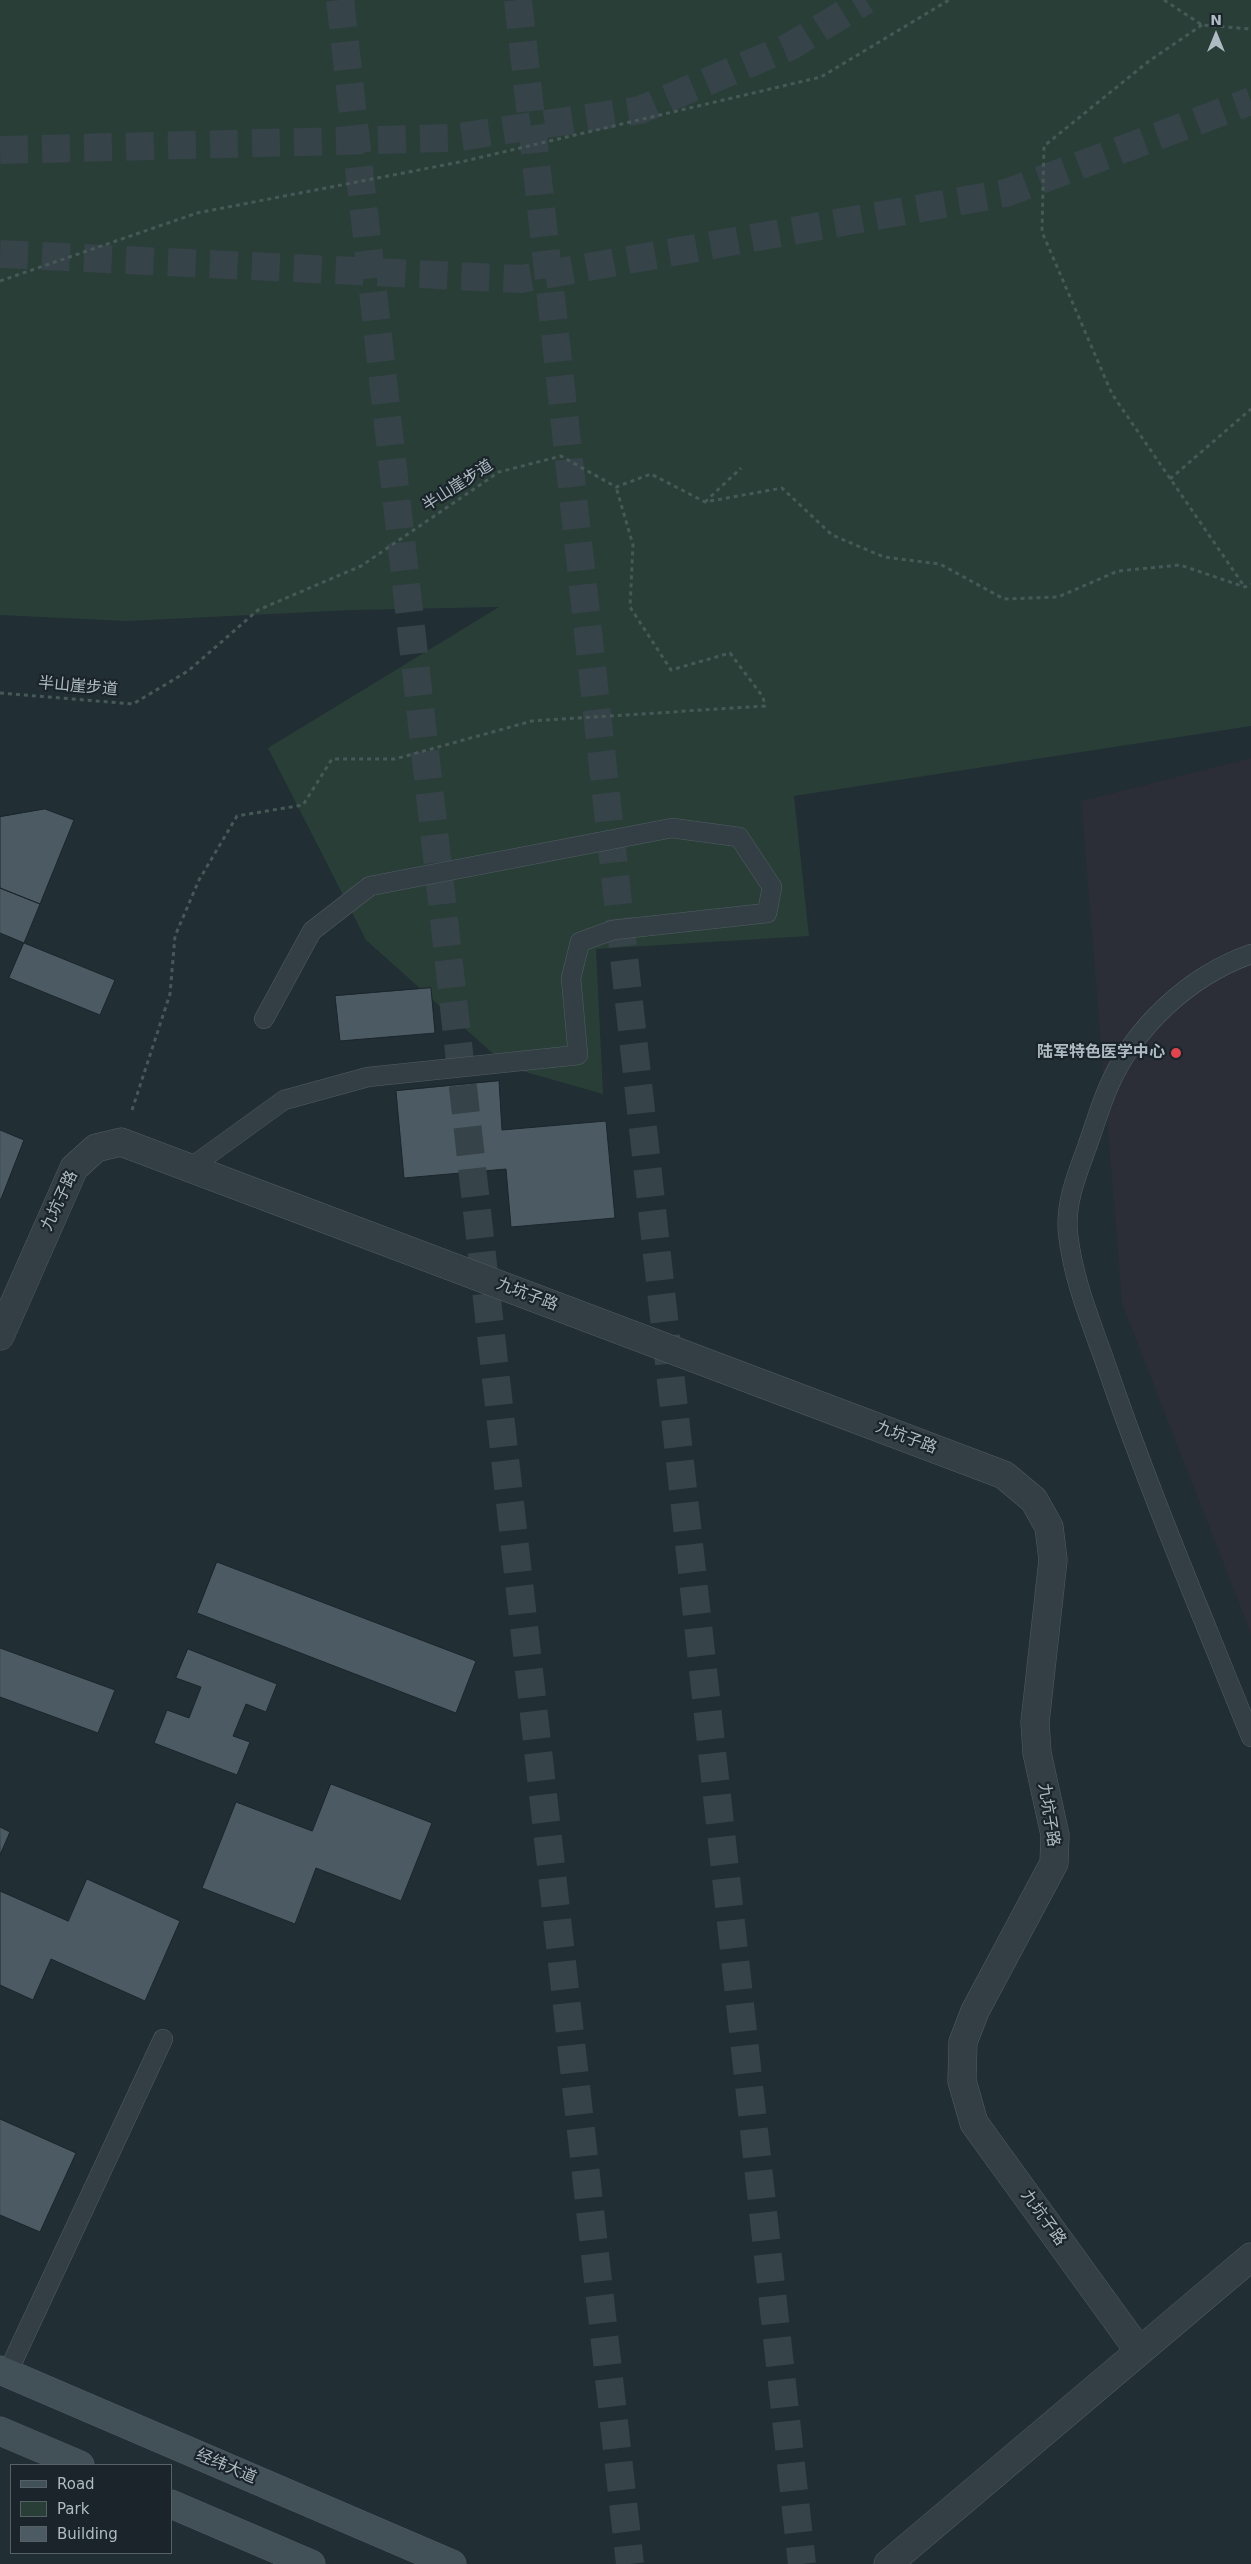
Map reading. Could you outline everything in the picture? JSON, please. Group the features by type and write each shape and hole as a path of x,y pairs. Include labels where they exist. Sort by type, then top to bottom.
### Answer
{"main road":[{"name":"经纬大道","path":"4,2372 452,2564"},
{"path":"0,2431 78,2464"},
{"path":"172,2504 311,2564"}],"street":[{"name":"九坑子路","path":"0,1336 10,1285 74,1168 96,1148 121,1142 1004,1475 1034,1500 1049,1527 1053,1560 1035,1722 1037,1753 1055,1835 1054,1863 975,2012 963,2042 962,2080 974,2123 1139,2351"},
{"path":"888,2564 1251,2258"}],"lane":[{"path":"190,1168 284,1100 368,1077 578,1055 571,978 580,942 613,930 766,913 772,887 739,837 672,828 370,886 312,931 264,1019"},
{"path":"1251,954 1232,961 1183,990 1151,1022 1125,1055 1108,1087 1071,1191 1067,1231 1075,1272 1139,1459 1251,1737"},
{"path":"4,2372 163,2039"}],"path":[{"path":"0,281 197,214 465,161 821,77 949,0"},
{"path":"1164,0 1202,25 1251,29"},
{"path":"1202,25 1149,61 1044,146 1042,232 1112,394 1244,587"},
{"path":"1170,479 1251,409"},
{"name":"半山崖步道","path":"0,693 133,704 188,671 258,610 361,566 498,472 561,456 616,487"},
{"path":"705,502 741,468"},
{"path":"121,1142 170,994 175,936 199,880 237,816 303,805 332,760 395,760 532,721 765,706 763,697 730,653 671,670 630,607 633,545 616,487 651,474 705,502 782,488 832,535 884,558 940,564 1004,599 1058,598 1118,571 1180,564 1244,587 1251,584"}],"shaded area":[{"name":"陆军特色医学中心","path":"1251,758 1251,1634 1122,1304 1081,801"}],"green space":[{"path":"0,0 1251,0 1251,726 794,796 809,936 596,949 603,1094 508,1067 366,940 268,748 499,607 353,610 127,621 0,615"}],"building":[{"path":"45,809 74,820 40,904 0,888 0,817"},
{"path":"0,888 40,904 24,943 0,933"},
{"path":"24,943 115,980 100,1015 9,978"},
{"path":"431,988 435,1033 340,1041 335,996"},
{"path":"499,1081 502,1130 606,1121 615,1218 511,1227 506,1169 404,1178 396,1091"},
{"path":"0,1130 24,1140 1,1199 0,1199"},
{"path":"217,1562 476,1661 456,1713 197,1613"},
{"path":"0,1648 115,1690 98,1733 0,1697"},
{"path":"188,1649 277,1684 266,1712 246,1704 233,1736 250,1742 237,1775 154,1743 167,1710 189,1718 201,1687 176,1678"},
{"path":"331,1784 432,1823 401,1901 316,1868 295,1924 202,1888 236,1802 312,1831"},
{"path":"0,1827 10,1832 0,1855"},
{"path":"87,1879 180,1921 145,2001 51,1959 33,2000 0,1985 0,1891 68,1921"},
{"path":"0,2119 76,2153 40,2232 0,2215"}],"tunnel":[{"path":"340,0 630,2564"},
{"path":"518,0 802,2564"},
{"path":"0,150 452,138 640,110 791,46 866,0"},
{"path":"0,254 521,279 1006,193 1251,101"}],"place":[{"name":"陆军特色医学中心","path":"1176,1053"}]}
